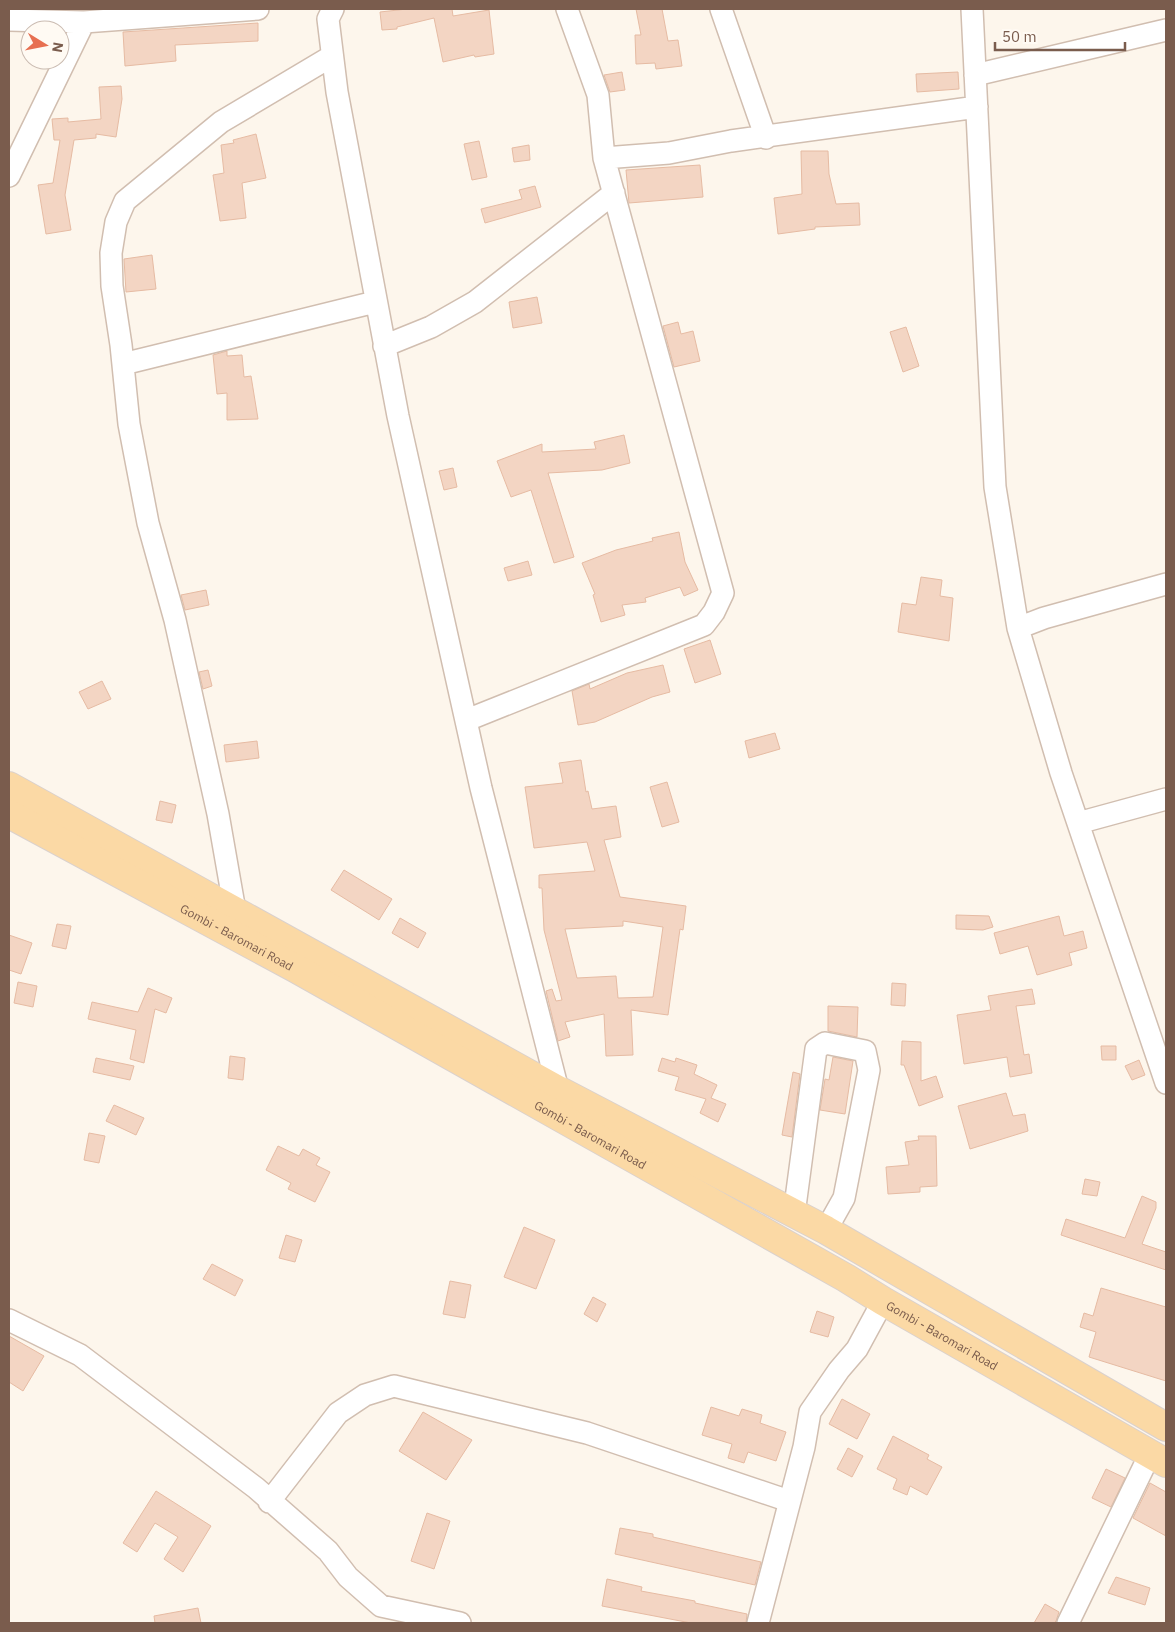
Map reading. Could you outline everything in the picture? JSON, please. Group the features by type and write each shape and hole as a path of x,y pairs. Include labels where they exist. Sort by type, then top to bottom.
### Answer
{"main road":[{"name":"Gombi - Baromari Road","path":"9,786 235,911 300,959 883,1301 1158,1459"},
{"name":"Gombi - Baromari Road","path":"9,814 558,1090 826,1230 1166,1426"}],"street":[{"path":"9,20 84,22 258,9"},
{"path":"333,9 328,19 337,92 375,302 398,416 481,788 558,1090"},
{"path":"466,720 704,625 714,612 723,593 604,158 598,95 567,9"},
{"path":"721,9 766,138"},
{"path":"972,9 995,487 1018,628 1078,823 1166,1083"},
{"path":"9,176 84,22"},
{"path":"976,75 1166,30"},
{"path":"235,911 218,814 175,620 148,523 129,424 112,286 111,253 116,222 126,201 221,122 332,56"},
{"path":"604,158 669,153 977,107"},
{"path":"384,346 430,327 475,302 614,193"},
{"path":"122,364 375,302"},
{"path":"1018,628 1044,618 1166,584"},
{"path":"1078,823 1166,799"},
{"path":"794,1214 816,1049 825,1043 849,1046 865,1051 869,1070 844,1198 826,1230"},
{"path":"758,1623 804,1447 810,1412 839,1370 857,1349 883,1301"},
{"path":"9,1320 80,1355 256,1488 269,1502 328,1551 348,1577 381,1606 460,1623"},
{"path":"269,1502 338,1413 365,1396 394,1386 587,1433 789,1500"},
{"path":"1068,1623 1158,1459"}],"building":[{"path":"407,9 452,9 453,16 489,10 494,54 475,57 474,55 443,62 434,18 397,27 397,29 382,30 380,12"},
{"path":"636,9 662,9 668,41 678,40 682,66 656,69 655,63 636,64 635,35 641,35"},
{"path":"258,23 258,41 175,45 176,61 125,66 123,32"},
{"path":"622,72 625,90 610,92 604,75"},
{"path":"958,72 959,89 917,92 916,74"},
{"path":"121,86 122,99 116,137 96,134 96,138 74,140 65,195 71,230 46,234 38,185 53,183 60,140 54,140 52,119 68,118 68,122 101,119 99,87"},
{"path":"256,134 266,178 242,183 246,218 220,221 213,175 224,173 221,145 234,143 233,140"},
{"path":"479,141 487,177 472,180 464,144"},
{"path":"529,145 530,160 514,162 512,148"},
{"path":"801,151 828,151 829,174 836,204 859,203 860,225 815,227 815,229 778,234 774,198 802,194"},
{"path":"700,165 703,197 629,203 626,170"},
{"path":"535,186 541,207 485,223 481,209 522,199 519,190"},
{"path":"152,255 156,289 126,292 124,259"},
{"path":"537,297 542,323 513,328 509,302"},
{"path":"678,322 681,334 693,331 700,361 674,367 663,326"},
{"path":"906,327 919,366 903,372 890,332"},
{"path":"227,351 227,356 242,355 244,377 251,376 258,419 227,420 227,393 217,394 213,355"},
{"path":"624,435 630,463 602,470 548,473 574,557 554,563 531,490 511,497 497,461 542,444 542,452 596,449 594,442"},
{"path":"453,468 457,487 444,490 439,471"},
{"path":"679,532 685,562 698,590 684,596 680,587 645,598 646,602 622,605 625,615 601,622 593,595 595,594 582,563 616,550 653,541 652,538"},
{"path":"528,561 532,575 508,581 504,568"},
{"path":"921,577 942,580 940,596 953,598 949,641 898,632 902,603 916,605"},
{"path":"206,590 209,605 185,610 181,595"},
{"path":"710,640 721,674 695,683 684,649"},
{"path":"663,665 670,692 652,697 595,722 578,725 572,691 589,684 590,689 627,673"},
{"path":"208,670 212,686 203,689 199,672"},
{"path":"102,681 111,699 88,709 79,692"},
{"path":"775,733 780,749 749,758 745,741"},
{"path":"257,741 259,758 226,762 224,745"},
{"path":"581,760 586,792 588,791 592,809 616,806 621,837 604,840 620,897 686,906 683,930 680,929 668,1015 631,1010 633,1055 606,1056 604,1014 565,1022 570,1037 558,1041 546,991 552,989 556,1001 562,1000 544,930 542,888 539,888 539,875 595,871 587,842 534,848 525,787 563,783 559,763","holes":["623,921 663,927 653,997 618,998 616,976 577,978 565,929 623,926"]},
{"path":"667,782 679,822 662,827 650,787"},
{"path":"160,801 176,805 172,823 156,820"},
{"path":"344,870 392,899 379,920 331,890"},
{"path":"956,915 989,916 993,927 983,930 956,929"},
{"path":"1059,916 1064,936 1083,931 1087,948 1069,953 1072,965 1037,975 1028,946 1000,954 994,933"},
{"path":"400,918 426,933 418,948 392,933"},
{"path":"57,924 71,926 66,949 52,946"},
{"path":"9,935 32,943 21,974 9,970"},
{"path":"18,982 37,986 33,1007 14,1003"},
{"path":"892,983 906,984 905,1006 891,1005"},
{"path":"148,988 172,998 166,1013 155,1009 144,1063 130,1059 136,1030 88,1019 92,1002 138,1012"},
{"path":"1032,989 1035,1004 1016,1006 1024,1055 1029,1054 1032,1073 1010,1077 1007,1057 964,1064 957,1015 991,1010 988,996"},
{"path":"828,1006 858,1007 857,1037 828,1031"},
{"path":"902,1041 921,1042 921,1081 936,1076 943,1097 919,1106 904,1065 901,1065"},
{"path":"1101,1046 1116,1046 1116,1060 1102,1060"},
{"path":"230,1056 245,1058 243,1080 228,1078"},
{"path":"833,1057 853,1061 845,1114 820,1110 825,1079 829,1080"},
{"path":"96,1058 134,1066 130,1080 93,1072"},
{"path":"662,1058 675,1062 676,1058 697,1065 694,1074 717,1085 711,1098 726,1104 718,1122 700,1113 706,1099 675,1090 679,1077 658,1071"},
{"path":"1139,1060 1145,1075 1132,1080 1125,1066"},
{"path":"793,1072 800,1074 792,1137 782,1135"},
{"path":"1006,1093 1013,1116 1025,1114 1028,1131 970,1149 958,1106"},
{"path":"114,1105 144,1118 136,1135 106,1121"},
{"path":"89,1133 105,1136 99,1163 84,1160"},
{"path":"918,1136 936,1136 937,1186 920,1187 920,1192 888,1194 886,1167 909,1165 905,1142 919,1140"},
{"path":"278,1146 299,1156 303,1149 320,1158 316,1165 330,1172 315,1202 288,1189 291,1183 266,1170"},
{"path":"1085,1179 1100,1182 1097,1196 1082,1194"},
{"path":"1142,1196 1156,1202 1156,1208 1142,1244 1166,1252 1166,1270 1061,1235 1066,1219 1125,1238"},
{"path":"524,1227 555,1240 536,1289 504,1277"},
{"path":"286,1235 302,1240 295,1262 279,1258"},
{"path":"212,1264 243,1280 235,1296 203,1279"},
{"path":"450,1281 471,1285 465,1318 443,1314"},
{"path":"1101,1288 1166,1307 1166,1381 1089,1357 1096,1332 1080,1327 1084,1313 1093,1316"},
{"path":"593,1297 606,1304 597,1322 584,1314"},
{"path":"817,1311 834,1317 828,1337 810,1332"},
{"path":"9,1336 44,1356 23,1391 9,1382"},
{"path":"842,1399 870,1414 857,1439 829,1424"},
{"path":"711,1407 739,1416 742,1409 762,1415 760,1423 786,1432 776,1461 748,1452 744,1463 728,1458 732,1444 702,1435"},
{"path":"423,1412 472,1440 446,1480 399,1451"},
{"path":"893,1436 929,1455 927,1459 942,1467 927,1495 910,1486 907,1495 893,1489 897,1479 877,1469"},
{"path":"848,1448 863,1456 852,1477 837,1469"},
{"path":"1106,1469 1125,1478 1111,1507 1092,1498"},
{"path":"1150,1483 1166,1492 1166,1536 1133,1518"},
{"path":"156,1491 211,1526 183,1572 164,1559 178,1537 155,1523 137,1552 123,1543"},
{"path":"427,1513 450,1521 434,1569 411,1561"},
{"path":"620,1528 653,1534 653,1537 761,1562 755,1585 615,1554"},
{"path":"1116,1577 1150,1588 1145,1605 1108,1593"},
{"path":"607,1579 642,1587 641,1591 695,1601 695,1603 747,1614 746,1623 691,1623 602,1606"},
{"path":"1045,1604 1059,1612 1056,1621 1054,1623 1034,1623"},
{"path":"198,1608 201,1623 155,1623 154,1616"}]}
